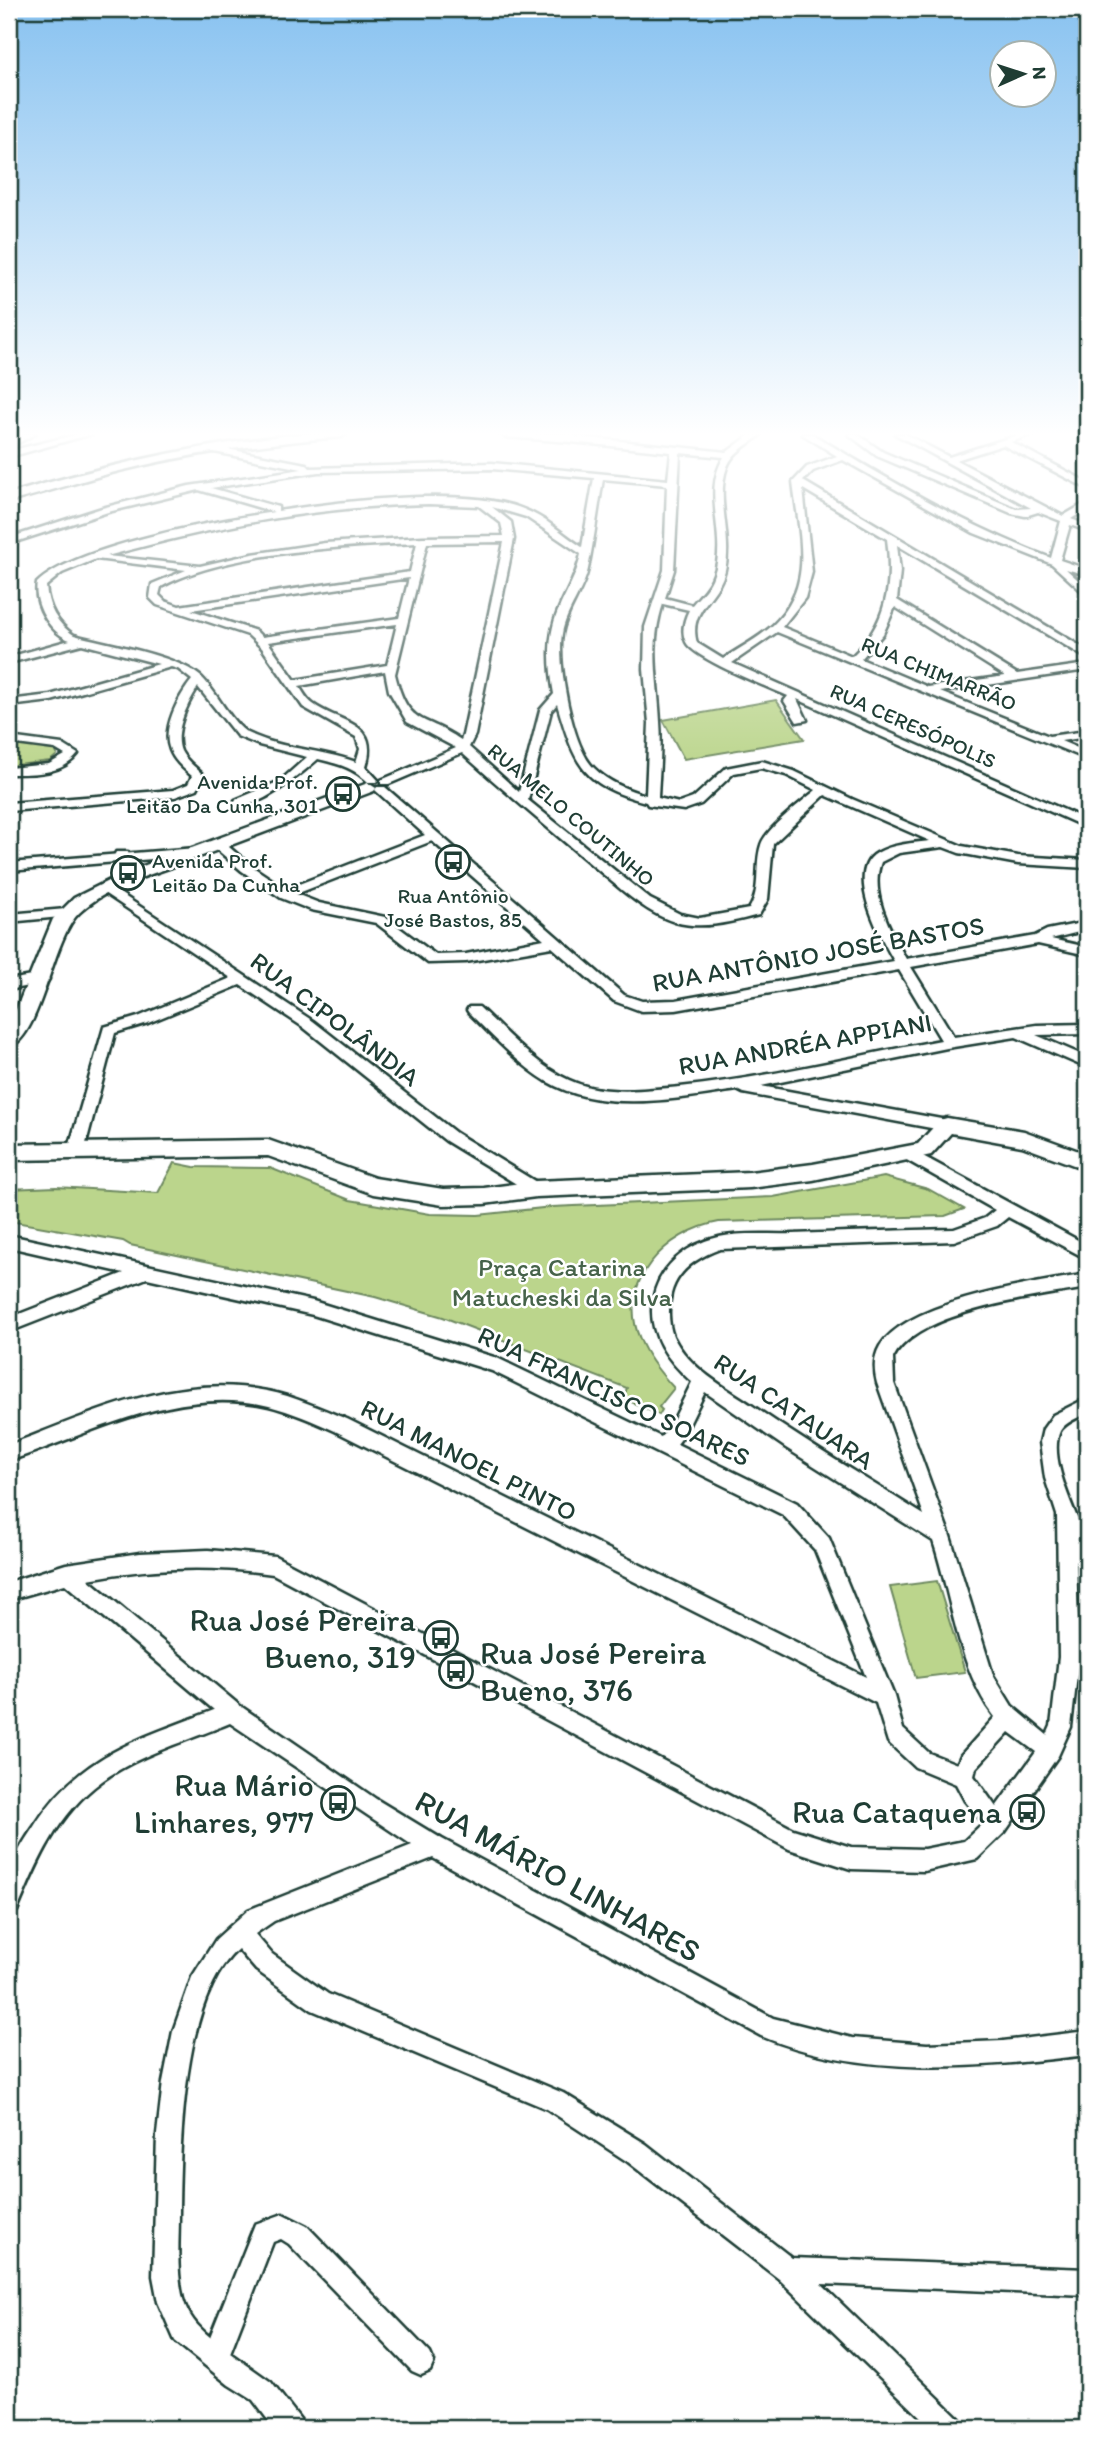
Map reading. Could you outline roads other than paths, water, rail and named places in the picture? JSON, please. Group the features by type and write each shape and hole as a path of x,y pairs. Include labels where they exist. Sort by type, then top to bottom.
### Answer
{"street":[{"path":"125,548 91,558 48,578 41,588 55,626 80,641 173,664 198,680 241,734 263,743 317,754 360,768 366,749 361,735 313,709 261,640 244,629 175,608 154,596 156,586 203,568 289,550 319,548"},
{"name":"RUA MELO COUTINHO","path":"421,548 392,667 394,691 411,720 448,736 645,902 677,918 700,922 739,917 758,908 771,837 823,790"},
{"path":"9,1040 23,1021 41,979 51,943 66,914 80,902 113,885 376,785 462,749 473,724 507,548"},
{"path":"580,548 586,552"},
{"path":"587,548 578,583 557,625 555,667 577,752 590,771 615,789 652,802 688,807 723,774 755,764 781,769 942,843 988,856 1087,864"},
{"path":"652,802 654,723 649,669 650,628 668,570 669,548"},
{"path":"660,600 692,608 720,572 724,548"},
{"path":"724,663 776,628 800,598 806,583 803,548"},
{"path":"854,660 878,632 894,602 891,548"},
{"path":"909,548 1087,654"},
{"path":"1018,548 1055,563 1087,572"},
{"path":"1055,563 1059,548"},
{"path":"91,558 203,568"},
{"path":"1055,563 1087,593"},
{"path":"175,608 415,574"},
{"path":"894,602 1015,677"},
{"name":"RUA CERESÓPOLIS","path":"692,608 690,641 724,663 1087,824"},
{"path":"261,640 403,621"},
{"name":"RUA CHIMARRÃO","path":"776,628 1087,756"},
{"path":"9,660 80,641"},
{"path":"9,703 51,698 173,664"},
{"path":"293,684 392,667"},
{"path":"927,690 1087,667"},
{"path":"9,807 175,793 194,785 198,776 176,752 173,737 190,689 198,680"},
{"path":"522,801 546,710 560,694"},
{"path":"794,695 790,701 791,708 801,720"},
{"path":"1047,740 1087,734"},
{"path":"9,740 64,747 72,754 66,762 58,765 9,771"},
{"path":"240,803 284,783 317,754"},
{"name":"RUA ANTÔNIO JOSÉ BASTOS","path":"360,768 432,837 619,999 651,1007 676,1005 1038,940 1052,933 1087,928"},
{"path":"285,894 432,837"},
{"path":"942,843 888,852 876,859 870,870 878,914 903,964 950,1042"},
{"path":"218,844 246,868 285,894 316,907 380,920 433,960 466,958 553,942"},
{"path":"9,867 196,852"},
{"path":"113,885 125,867 122,856"},
{"name":"RUA CIPOLÂNDIA","path":"113,885 343,1049 451,1137 536,1189"},
{"path":"9,918 66,914"},
{"name":"RUA ANTÔNIO JOSÉ BASTOS","path":"1081,950 1075,938 1087,928"},
{"path":"1038,940 1081,950"},
{"path":"9,985 41,979"},
{"path":"76,1152 109,1030 143,1020 242,979"},
{"name":"RUA ANDRÉA APPIANI","path":"474,1010 534,1064 579,1089 631,1096 733,1086 950,1042 1054,1028 1087,1028"},
{"path":"1019,1033 1087,1063"},
{"path":"733,1086 1024,1139 1087,1162"},
{"path":"9,1152 268,1149 296,1156 346,1178 402,1192 443,1197 492,1195 536,1189 750,1180 908,1154 930,1147 947,1125"},
{"path":"908,1154 1087,1253"},
{"name":"RUA CATAUARA","path":"941,1536 790,1443 688,1369 666,1339 660,1313 663,1290 669,1276 697,1251 720,1242 954,1235 991,1222 1007,1209"},
{"name":"RUA FRANCISCO SOARES","path":"9,1241 313,1308 488,1361 790,1509 809,1527 832,1566 884,1696 895,1735 922,1760 963,1777"},
{"path":"9,1325 145,1272"},
{"path":"1051,1749 1028,1736 1008,1718 993,1696 883,1371 885,1353 894,1341 915,1323 940,1313 1087,1281"},
{"path":"664,1447 678,1429 702,1380"},
{"name":"RUA MANOEL PINTO","path":"9,1453 121,1411 160,1402 216,1395 265,1398 341,1424 884,1696"},
{"path":"1087,1406 1065,1416 1052,1428 1050,1437 1050,1455 1066,1516 1087,1564"},
{"path":"9,1591 66,1573 208,1556 275,1565 789,1838 851,1858 924,1860 969,1852 998,1824 1051,1749 1061,1727 1078,1656 1066,1516"},
{"name":"RUA MÁRIO LINHARES","path":"66,1573 232,1712 434,1847 769,2028 811,2042 882,2056 960,2058 1087,2043"},
{"path":"9,1903 41,1835 63,1804 85,1781 111,1763 232,1712"},
{"path":"998,1824 972,1794 963,1777 968,1762 1008,1718"},
{"path":"291,2428 262,2391 184,2332 171,2302 166,2276 174,2075 190,2010 219,1956 256,1918 434,1847"},
{"path":"239,1933 264,1962 320,2002 555,2101 637,2153 788,2270 951,2428"},
{"path":"215,2357 264,2233 283,2226 298,2235 421,2362"},
{"path":"788,2270 1087,2283"}],"place":[{"name":"Avenida Prof. Leitão Da Cunha, 301","path":"343,794"},
{"name":"Rua Antônio José Bastos, 85","path":"453,862"},
{"name":"Avenida Prof. Leitão Da Cunha","path":"128,873"},
{"name":"Rua José Pereira Bueno, 319","path":"441,1638"},
{"name":"Rua José Pereira Bueno, 376","path":"456,1671"},
{"name":"Rua Mário Linhares, 977","path":"338,1803"},
{"name":"Rua Cataquena","path":"1027,1812"}],"park label":[{"name":"Praça Catarina Matucheski da Silva","path":"562,1282"}]}
